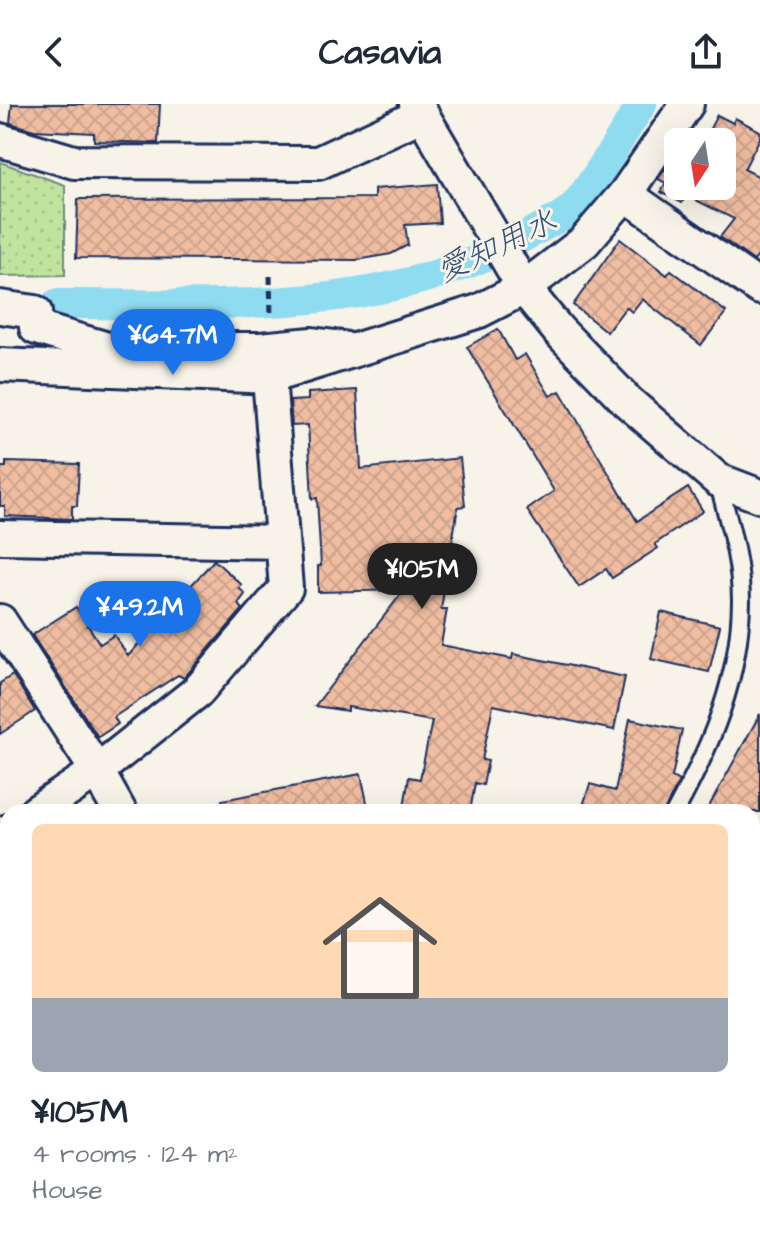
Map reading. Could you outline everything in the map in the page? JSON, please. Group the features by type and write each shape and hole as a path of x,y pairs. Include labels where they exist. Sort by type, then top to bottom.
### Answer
{"street":[{"path":"0,365 270,362 361,351 479,311 521,280 584,242 625,194 687,104"},
{"path":"0,140 74,162 318,163 418,110 521,280 558,330 628,402 718,480 760,496"},
{"path":"625,194 760,288"},
{"path":"0,307 35,312 36,328 108,349 270,362"},
{"path":"48,804 97,771 198,691 286,588 270,362"},
{"path":"0,537 282,542"},
{"path":"3,632 97,771 116,804"}],"lane":[{"path":"679,804 707,754 732,680 741,602 735,545 718,480"}],"path":[{"path":"270,276 270,362"}],"green space":[{"path":"0,162 65,185 65,275 0,276"}],"building":[{"path":"12,104 160,104 158,143 94,141 94,133 34,130 10,123"},
{"path":"717,115 733,123 735,118 760,131 760,138 744,169 760,177 760,253 754,261 720,237 734,219 696,200 736,200 736,128 710,128"},
{"path":"437,184 440,223 405,225 408,245 391,254 357,260 76,258 78,199 374,198 374,189"},
{"path":"620,239 667,275 671,270 726,312 701,345 642,299 632,312 626,307 607,332 573,305"},
{"path":"498,329 515,360 525,354 550,396 560,391 637,521 688,488 703,511 655,544 658,548 612,578 606,569 579,587 527,510 554,491 467,347"},
{"path":"357,390 361,469 460,458 465,506 458,507 441,609 447,609 441,645 512,659 513,654 625,677 614,730 493,705 482,760 488,761 483,785 475,783 471,804 404,804 409,777 420,779 432,721 348,707 348,711 315,706 404,590 318,592 318,566 321,566 317,498 312,499 308,425 292,426 290,401 308,400 308,393"},
{"path":"6,462 79,464 77,506 72,506 72,519 5,516 5,506 0,506 0,467 6,467"},
{"path":"214,560 242,585 239,588 245,594 238,604 243,609 184,678 178,675 114,717 118,724 98,737 32,635 76,607 100,644 114,635 128,656"},
{"path":"661,612 720,626 709,672 651,659"},
{"path":"13,675 35,711 0,734 0,683"},
{"path":"760,714 760,804 710,804"},
{"path":"630,719 682,730 672,777 679,781 668,804 584,804 590,784 615,791"},
{"path":"361,774 367,804 222,804 222,800"}],"waterway":[{"name":"愛知用水","path":"56,304 238,304 298,300 358,293 417,280 474,261 547,224 575,205 642,104"}]}
